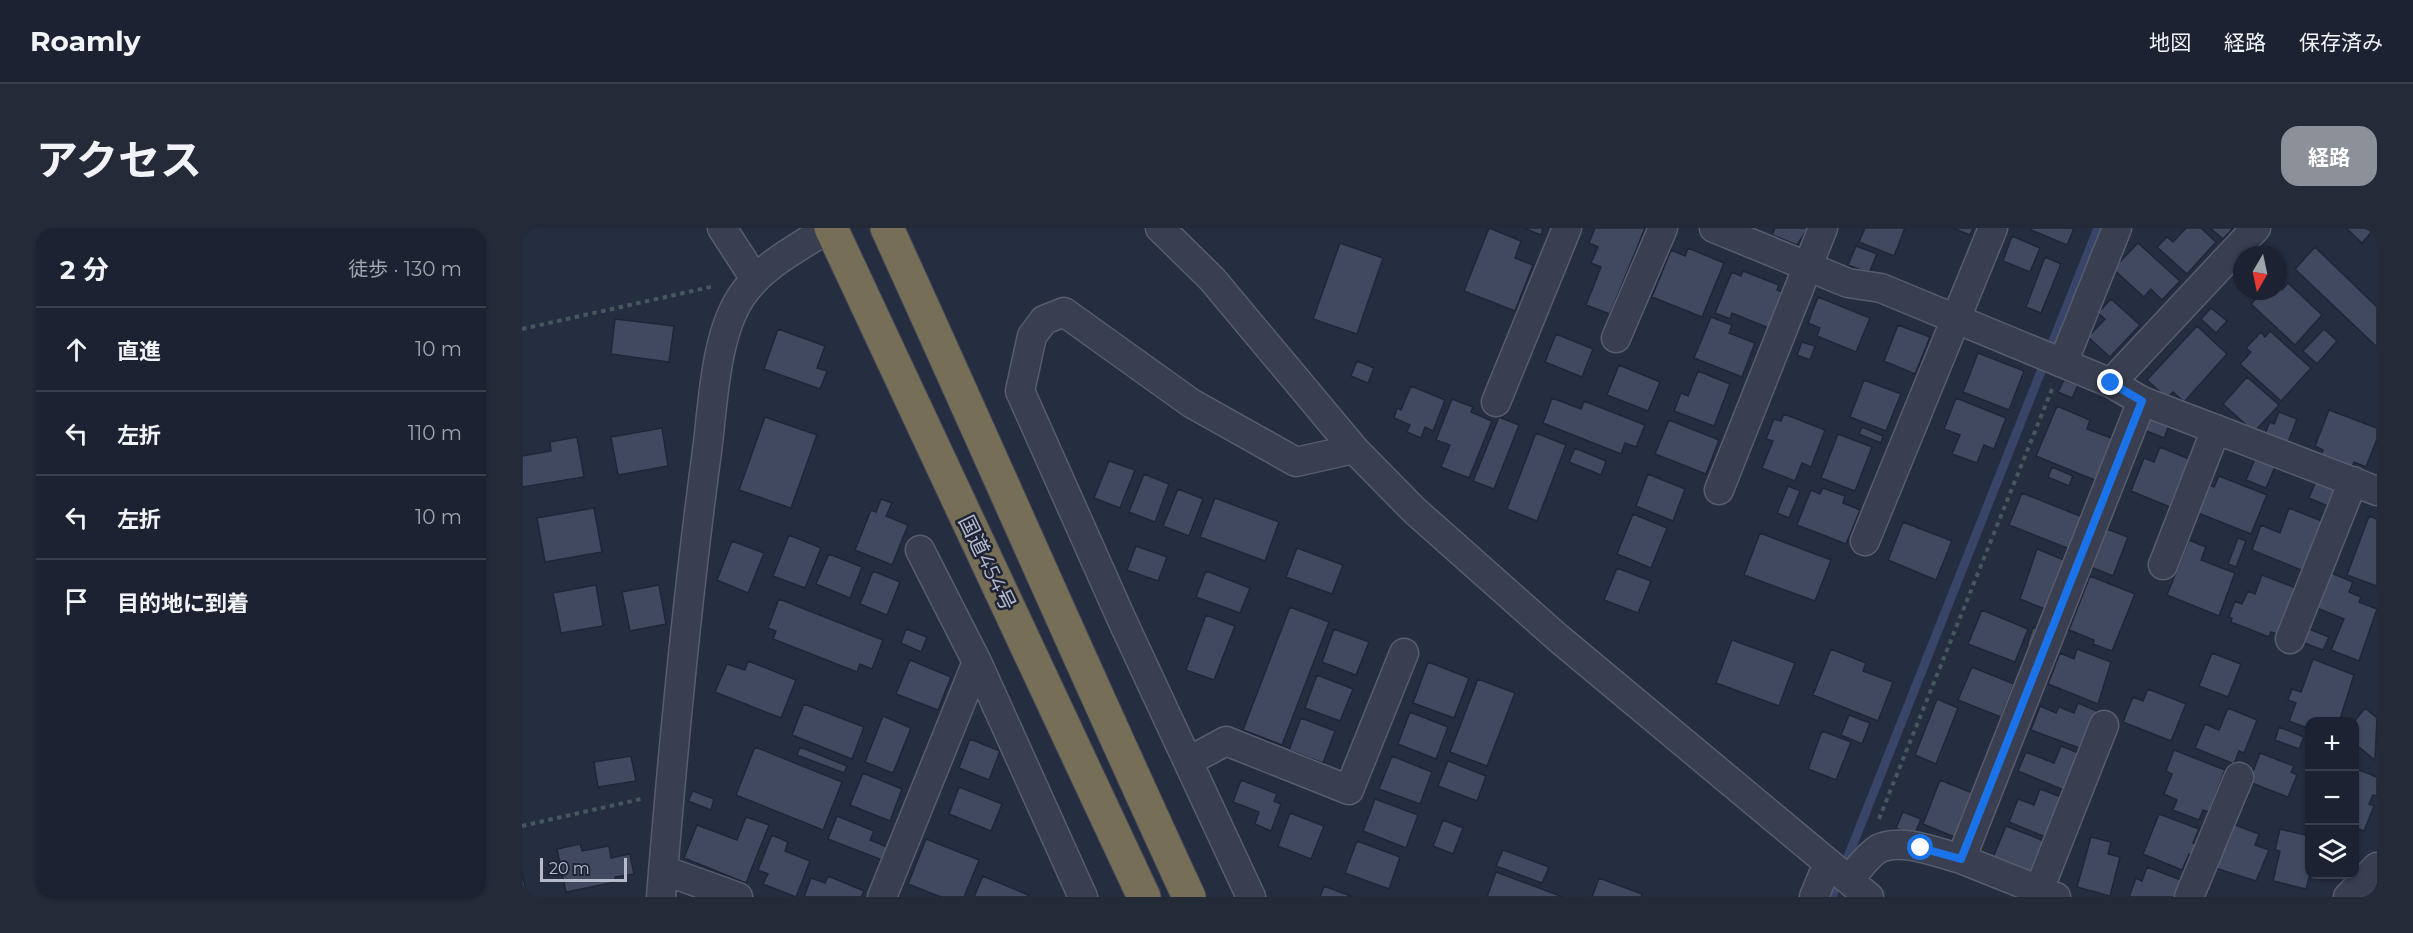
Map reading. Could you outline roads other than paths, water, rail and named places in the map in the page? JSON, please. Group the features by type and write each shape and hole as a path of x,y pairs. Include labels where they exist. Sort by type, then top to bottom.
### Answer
{"highway":[{"name":"国道454号","path":"830,228 1144,897"},
{"path":"887,228 1012,501 1081,664 1189,897"}],"street":[{"path":"722,228 747,289"},
{"path":"738,897 662,883 697,527 719,366 728,327 747,289 830,228"},
{"path":"1160,228 1212,279 1354,449 1415,511 1557,637 1848,880"},
{"path":"1496,402 1567,228"},
{"path":"1616,338 1663,228"},
{"path":"1714,228 1848,283 1881,288 2111,383 2142,401 2371,488 2290,639"},
{"path":"1719,490 1823,228"},
{"path":"1865,541 1993,228"},
{"path":"2053,359 2116,228"},
{"path":"2111,383 2256,228"},
{"path":"1251,897 1122,620 1020,391 1032,336 1044,321 1064,312 1191,404 1296,462 1354,449"},
{"path":"1961,859 2142,401"},
{"path":"2163,565 2216,429"},
{"path":"920,550 977,662 1083,897"},
{"path":"1189,761 1226,741 1349,790 1404,653"},
{"path":"882,897 977,662"},
{"path":"1814,897 1848,880 1879,849 1892,845 1921,848 1961,859 2047,894 2104,725"},
{"path":"2189,897 2239,777"},
{"path":"2348,897 2377,867"}],"waterway":[{"path":"1832,897 2098,228"}]}
